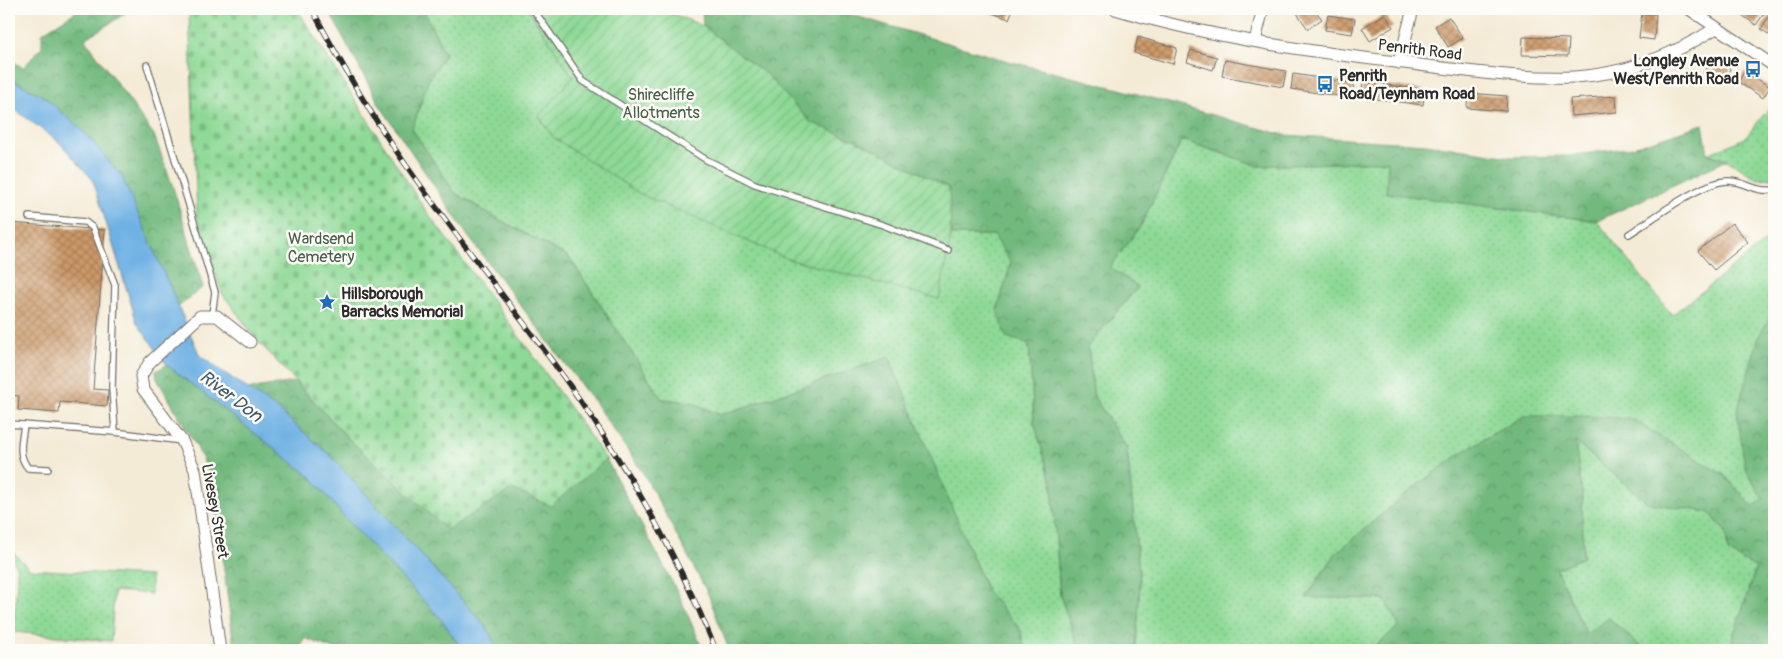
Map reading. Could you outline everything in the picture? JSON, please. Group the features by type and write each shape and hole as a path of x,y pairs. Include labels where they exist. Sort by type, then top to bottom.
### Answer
{"street":[{"name":"Penrith Road","path":"1115,9 1255,42 1302,50 1533,76 1576,76 1614,71 1658,59 1690,45 1716,28"},
{"path":"1255,42 1264,9"},
{"path":"1399,62 1413,9"},
{"path":"1689,9 1774,66"},
{"path":"212,314 223,320 250,342"},
{"name":"Livesey Street","path":"212,314 200,316 150,362 141,376 143,389 182,441 197,479 220,650"}],"lane":[{"path":"533,9 583,81 705,159 755,184 883,225 948,250"},
{"path":"147,65 215,292 212,314"},
{"path":"1629,234 1707,185 1730,181 1760,191 1774,190"},
{"path":"29,217 85,222 93,228 115,285 112,386 115,432"},
{"path":"9,424 115,432 182,441"},
{"path":"24,425 20,454 23,462 28,468 48,469"}],"green space":[{"path":"80,9 297,9 129,11 85,39 154,135 173,187 203,287 178,307 152,250 46,98 9,78 9,59 23,68 42,47 42,33"},
{"name":"Wardsend Cemetery","path":"297,9 426,211 532,354 606,459 551,506 512,489 447,530 351,441 256,339 222,293 197,217 189,11"},
{"path":"328,9 357,9 360,11 361,9 423,9 445,54 429,79 412,129 455,193 507,224 569,257 662,399 691,402 721,415 889,357 987,591 1020,629 1025,650 729,650 708,594 645,476 597,406 468,236 379,104"},
{"path":"423,9 528,9 573,77 539,116 553,137 939,299 951,235 994,235 1011,263 997,311 1029,343 1034,422 1052,483 1060,595 1079,650 1025,650 1020,629 987,591 889,358 721,415 691,402 662,399 569,257 507,224 455,193 412,129 429,79 445,54"},
{"name":"Shirecliffe Allotments","path":"528,9 661,9 703,26 767,75 810,122 862,143 949,188 951,235 939,299 788,259 640,194 553,137 539,116 573,77"},
{"path":"702,9 832,9 1008,61 1123,90 1284,135 1426,144 1510,157 1569,156 1633,147 1703,124 1708,154 1727,160 1597,221 1386,193 1388,161 1259,166 1182,140 1140,227 1110,267 1138,287 1088,346 1094,397 1127,448 1140,582 1136,650 1079,650 1060,595 1052,483 1034,422 1029,344 1006,337 997,311 1011,263 994,235 951,235 949,188 862,143 810,122 767,75 703,26"},
{"path":"1774,102 1774,177 1758,179 1727,160 1708,154 1745,138"},
{"path":"1182,140 1259,166 1388,161 1387,193 1597,221 1672,315 1774,235 1774,311 1759,336 1745,468 1763,500 1753,507 1724,475 1524,416 1467,449 1416,486 1336,553 1306,597 1384,599 1399,626 1371,650 1136,650 1140,582 1127,448 1094,397 1088,346 1138,287 1109,267 1140,227"},
{"path":"1774,311 1774,650 1737,650 1732,640 1756,568 1728,552 1726,532 1709,512 1648,503 1575,442 1582,493 1583,557 1556,569 1586,634 1609,618 1644,650 1371,650 1399,626 1384,599 1306,598 1336,553 1416,486 1467,449 1524,416 1590,416 1632,419 1724,475 1753,507 1763,499 1745,468 1737,411 1759,336"},
{"path":"167,365 311,477 347,520 442,620 462,650 336,650 304,638 299,650 233,650 212,480 198,449 157,379 156,371"},
{"path":"295,382 351,441 447,530 512,489 551,506 606,459 679,595 703,650 498,650 485,625 329,454 277,409 246,389"},
{"path":"1575,442 1648,503 1709,512 1726,532 1728,552 1756,567 1732,640 1737,650 1644,650 1609,618 1587,634 1556,569 1583,557 1582,493"},
{"path":"9,548 30,569 151,576 151,594 114,591 111,641 14,632 17,569"}],"water":[{"name":"River Don","path":"9,78 46,98 85,133 122,177 200,356 277,409 329,454 485,625 498,650 462,650 442,620 347,520 311,477 167,365 137,323 93,180 60,143 9,105"}],"building":[{"path":"980,9 1013,9 1009,19"},
{"path":"1294,9 1314,9 1322,19 1308,29"},
{"path":"1733,9 1761,9 1765,12 1756,25"},
{"path":"1642,13 1656,14 1654,40 1639,38"},
{"path":"1385,14 1393,27 1370,41 1362,28"},
{"path":"1328,15 1355,19 1352,34 1325,30"},
{"path":"1770,15 1774,18 1774,38 1761,29"},
{"path":"1449,17 1463,38 1448,47 1435,26"},
{"path":"1138,37 1177,48 1173,64 1134,53"},
{"path":"1523,37 1569,39 1568,56 1522,55"},
{"path":"1191,50 1217,57 1213,70 1187,62"},
{"path":"1225,60 1286,71 1283,87 1222,76"},
{"path":"1708,60 1730,62 1729,78 1706,76"},
{"path":"1745,71 1770,87 1763,98 1738,82"},
{"path":"1293,74 1354,83 1352,98 1291,89"},
{"path":"1363,82 1425,90 1423,105 1361,97"},
{"path":"1468,93 1507,96 1506,111 1467,108"},
{"path":"1616,96 1617,112 1571,116 1570,99"},
{"path":"9,223 105,230 93,389 108,390 107,406 60,402 59,413 18,410 19,396 9,395"},
{"path":"1732,223 1748,242 1714,270 1698,251"}],"railway":[{"path":"312,9 335,52 385,135 437,208 561,373 623,466 666,543 716,650"}],"place":[{"name":"Longley Avenue West/Penrith Road","path":"1753,69"},
{"name":"Penrith Road/Teynham Road","path":"1325,84"},
{"name":"Hillsborough Barracks Memorial","path":"327,302"}]}
